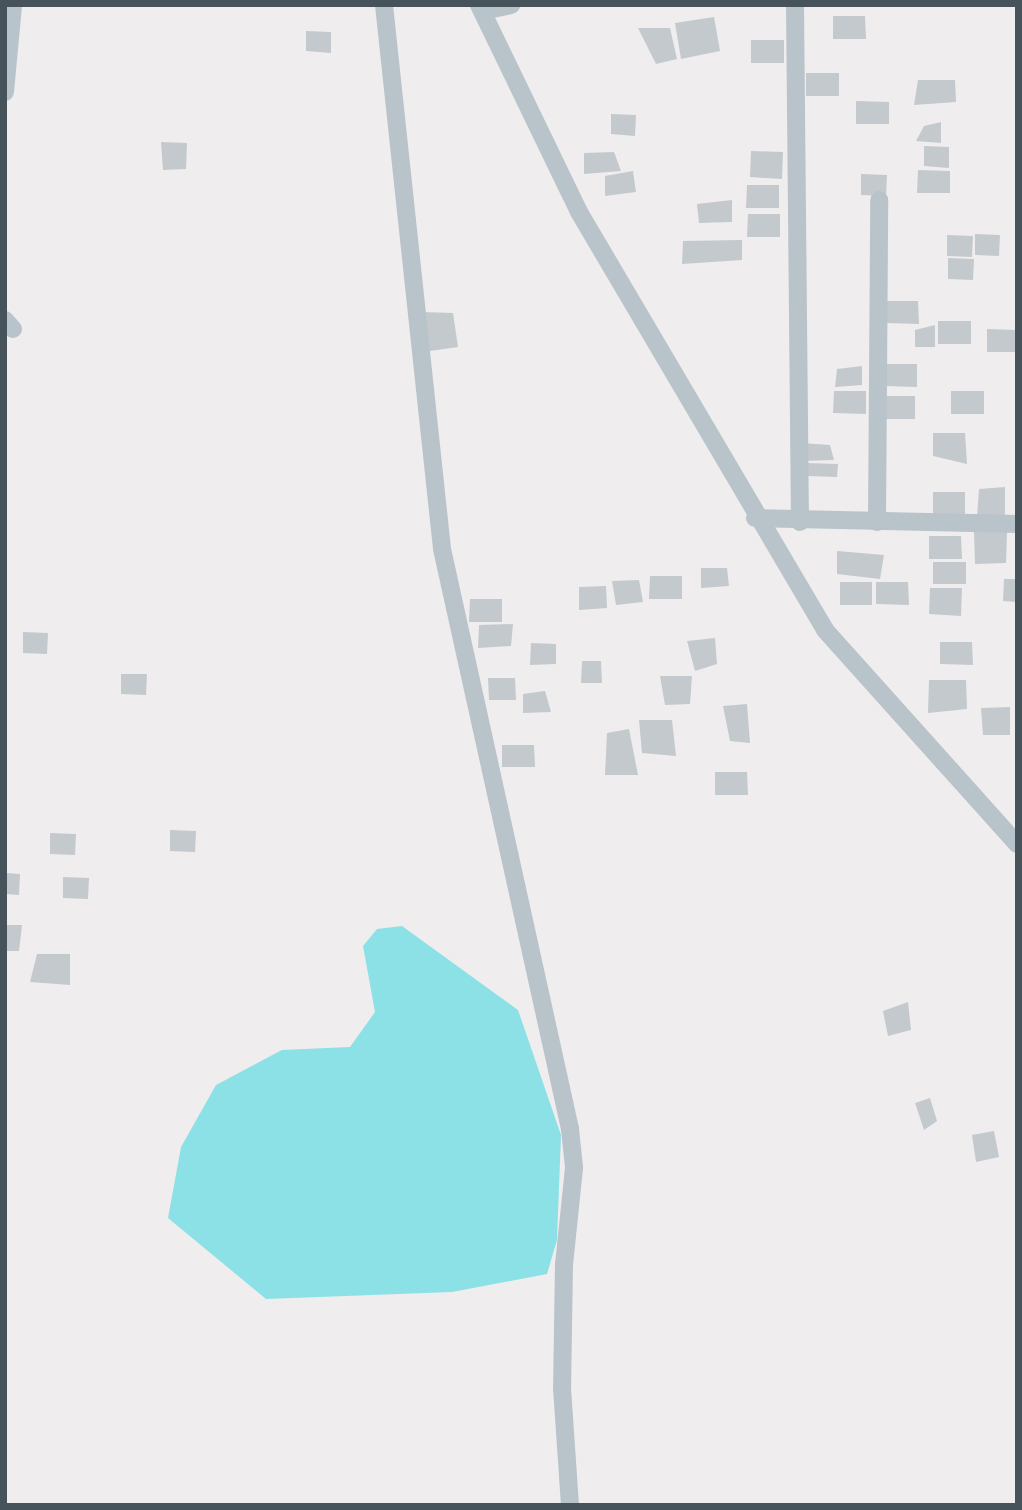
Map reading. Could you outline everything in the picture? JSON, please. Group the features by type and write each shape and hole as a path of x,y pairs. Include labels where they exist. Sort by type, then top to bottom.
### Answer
{"street":[{"path":"5,92 13,5"},
{"path":"384,5 442,549 570,1129 574,1168 564,1264 562,1388 570,1505"},
{"path":"511,5 481,8 579,212 755,518 825,630 1017,844"},
{"path":"795,5 800,522"},
{"path":"877,522 879,200"},
{"path":"755,518 800,522 1017,524"}],"water":[{"path":"402,926 518,1010 561,1135 557,1240 547,1274 452,1292 266,1299 168,1218 181,1147 216,1085 282,1050 350,1047 375,1012 363,946 377,929"}],"building":[{"path":"833,16 865,16 866,39 833,39"},
{"path":"714,17 720,51 681,59 675,23"},
{"path":"638,28 670,28 677,59 656,64"},
{"path":"306,31 331,32 331,53 306,51"},
{"path":"751,40 784,40 784,63 751,63"},
{"path":"806,73 839,73 839,96 806,96"},
{"path":"918,80 955,80 956,102 914,105"},
{"path":"856,101 889,102 889,124 856,124"},
{"path":"611,114 636,115 635,136 611,134"},
{"path":"941,122 941,143 916,141 924,126"},
{"path":"161,142 187,143 186,169 163,170"},
{"path":"924,146 949,147 949,168 924,166"},
{"path":"751,151 783,152 782,179 750,177"},
{"path":"614,152 621,171 584,174 584,153"},
{"path":"918,170 950,171 950,193 917,193"},
{"path":"633,171 636,192 605,196 605,176"},
{"path":"861,174 887,175 886,196 861,195"},
{"path":"747,185 779,185 779,208 746,208"},
{"path":"732,200 732,222 699,223 697,204"},
{"path":"748,214 780,214 780,237 747,237"},
{"path":"975,234 1000,235 999,256 975,255"},
{"path":"947,235 973,236 972,257 947,256"},
{"path":"742,240 742,260 682,264 683,241"},
{"path":"948,258 974,259 973,280 948,279"},
{"path":"886,301 918,301 919,324 886,323"},
{"path":"421,312 453,313 458,347 430,351"},
{"path":"938,321 971,321 971,344 938,344"},
{"path":"935,325 935,347 915,347 915,330"},
{"path":"987,329 1017,330 1017,352 987,352"},
{"path":"884,364 917,364 917,387 884,386"},
{"path":"862,366 862,385 835,387 837,369"},
{"path":"834,391 866,391 866,414 833,413"},
{"path":"951,391 984,391 984,414 951,414"},
{"path":"883,396 915,396 915,419 882,419"},
{"path":"933,433 965,433 967,464 933,456"},
{"path":"802,443 830,445 834,460 803,461"},
{"path":"806,463 838,464 837,477 807,476"},
{"path":"1005,487 1005,516 977,517 979,489"},
{"path":"933,492 965,492 965,515 933,514"},
{"path":"974,531 1007,531 1006,563 975,564"},
{"path":"929,536 961,536 962,559 929,559"},
{"path":"837,551 884,555 880,579 837,574"},
{"path":"933,562 966,562 966,584 933,584"},
{"path":"701,568 727,568 729,586 701,588"},
{"path":"650,576 682,576 682,599 649,599"},
{"path":"1004,579 1017,579 1017,602 1003,601"},
{"path":"639,580 643,602 616,605 612,581"},
{"path":"840,582 872,582 872,605 840,605"},
{"path":"876,582 908,582 909,605 876,604"},
{"path":"606,586 607,608 579,610 579,587"},
{"path":"930,588 962,588 961,616 929,614"},
{"path":"470,599 502,599 502,622 469,622"},
{"path":"513,624 511,646 478,648 479,625"},
{"path":"23,632 48,633 47,654 23,653"},
{"path":"715,638 717,664 695,671 687,641"},
{"path":"940,642 972,642 973,665 940,664"},
{"path":"531,643 556,644 556,664 530,665"},
{"path":"582,661 601,661 602,683 581,683"},
{"path":"121,674 147,674 146,695 121,694"},
{"path":"660,676 692,676 690,704 665,705"},
{"path":"488,678 515,678 516,700 489,700"},
{"path":"929,680 966,680 967,709 928,713"},
{"path":"545,691 551,712 523,713 523,694"},
{"path":"747,704 750,743 730,741 723,706"},
{"path":"1010,707 1010,735 983,735 981,708"},
{"path":"639,720 672,720 676,756 642,753"},
{"path":"629,729 638,775 605,775 607,733"},
{"path":"502,745 534,745 535,767 502,767"},
{"path":"715,772 747,772 748,795 715,795"},
{"path":"170,830 196,831 195,852 170,851"},
{"path":"50,833 76,834 75,855 50,854"},
{"path":"5,873 20,874 19,895 5,894"},
{"path":"63,877 89,878 88,899 63,898"},
{"path":"5,925 22,925 19,951 5,951"},
{"path":"37,954 70,954 70,985 30,982"},
{"path":"908,1002 911,1030 888,1036 883,1011"},
{"path":"930,1098 937,1121 924,1130 915,1103"},
{"path":"994,1131 999,1157 976,1162 972,1135"}]}
